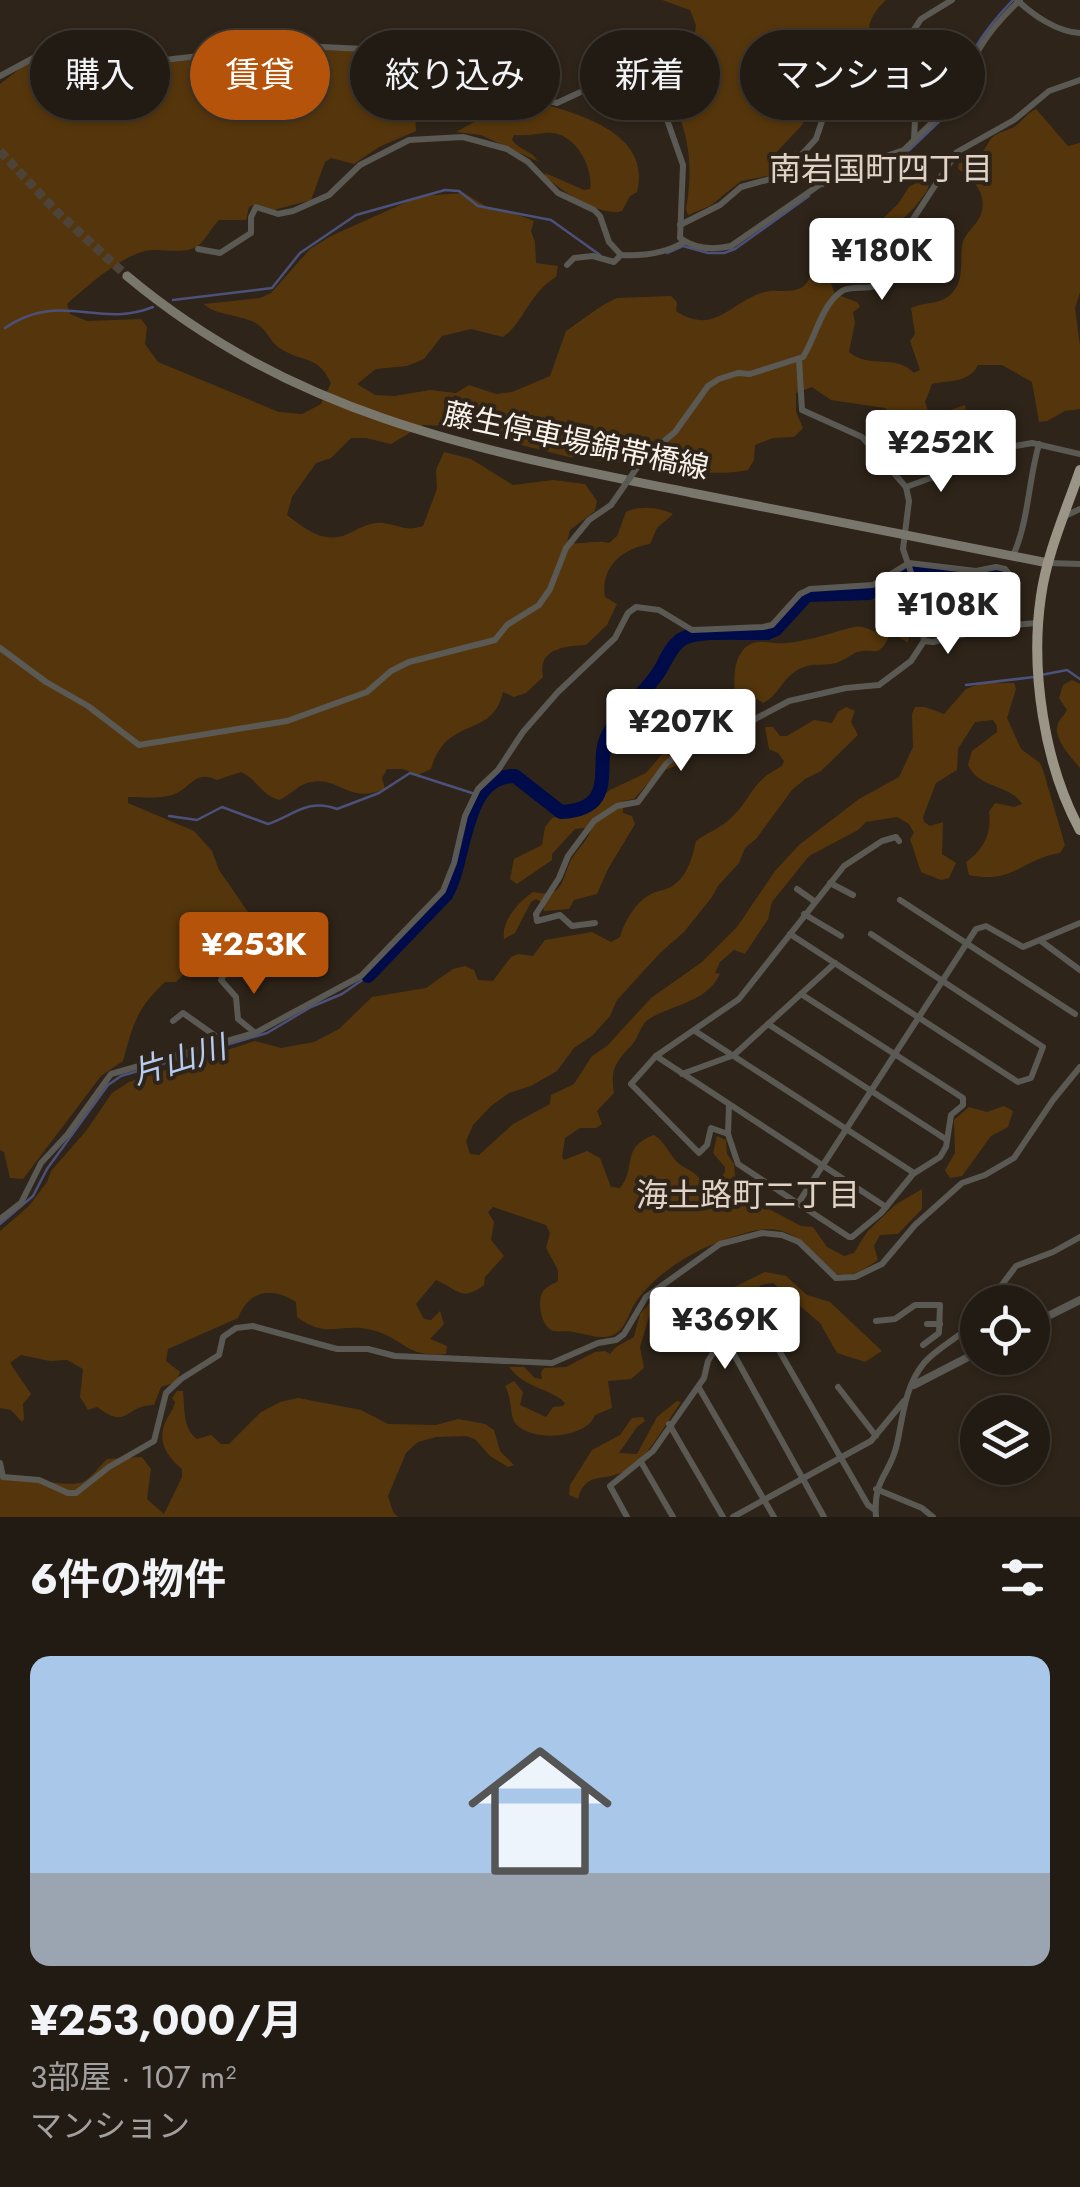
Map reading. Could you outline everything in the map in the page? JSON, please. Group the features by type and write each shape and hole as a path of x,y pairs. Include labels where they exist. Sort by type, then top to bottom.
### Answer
{"highway":[{"path":"1080,470 1048,563 1038,623 1037,672 1062,788 1080,830"}],"main road":[{"name":"藤生停車場錦帯橋線","path":"127,276 177,315 270,372 392,424 540,463 1048,563"}],"street":[{"path":"680,225 720,205 741,187 774,178 791,166 816,139 822,121 844,91 892,56 908,40 920,19 952,0"},
{"path":"0,76 52,48 66,50 78,59 114,64 133,56 155,61 209,55 234,65 257,68 302,46 385,50 422,44 445,48 488,84 557,103 604,78 624,77 650,94 668,118 683,164 680,238 717,249 731,246 828,178 894,156 945,110 956,109 973,55 1019,0 1029,11 1064,30 1080,32"},
{"path":"0,648 139,745 287,720 367,692 390,671 409,662 495,640 507,626 538,606 550,589 566,548 590,520 611,505 643,459 675,432 708,386 719,379 799,360 838,294 848,288 875,286 883,264 957,152 1014,120 1048,91 1080,80"},
{"path":"916,140 917,120"},
{"path":"198,249 220,252 251,233 252,210 256,207 278,214 312,204 334,191 360,165 408,140 455,136 498,146 521,157 555,191 586,204 600,216 607,238 621,255"},
{"path":"566,265 574,258 593,256 614,262 621,255 646,255 684,242"},
{"path":"595,923 572,926 560,915 536,919 537,910 559,878 568,856 600,815 638,802 666,764 688,745 740,726 788,701 880,685 912,661 924,641 920,599 903,548 909,501 906,487 862,437 802,410 799,360"},
{"path":"1010,447 1039,444 1080,454"},
{"path":"1013,556 1027,515 1031,473 1039,444"},
{"path":"906,487 961,467"},
{"path":"1064,516 1080,510"},
{"path":"1048,563 1080,564"},
{"path":"0,1219 21,1203 41,1163 67,1135 111,1074 255,1033 348,986 436,902 449,880 465,816 478,789 498,770 523,732 558,692 615,638 636,607 659,610 692,630 764,627 772,625 800,594 810,589 873,585 910,568 976,571 996,567 1005,569 1015,584 1018,603 1012,618 1002,620 1000,626"},
{"path":"924,641 1038,623"},
{"path":"728,1134 711,1128 707,1145 699,1154 630,1084 656,1056 739,999 844,866 882,840 896,837 899,842"},
{"path":"830,883 853,895"},
{"path":"797,889 814,901"},
{"path":"900,900 1075,1014"},
{"path":"804,914 841,936"},
{"path":"799,1202 976,929 986,926 1023,947 1080,923"},
{"path":"790,934 1018,1082 1031,1078 1043,1047 871,934"},
{"path":"1041,941 1080,970"},
{"path":"682,1074 734,1055 835,963"},
{"path":"232,964 221,980 236,997 238,1019 255,1033"},
{"path":"729,1105 728,1134 738,1164 852,1237 886,1207 914,1174 940,1156 951,1115 963,1105 963,1098 801,994"},
{"path":"173,1021 183,1012 225,1042"},
{"path":"768,1024 947,1140"},
{"path":"695,1031 914,1174"},
{"path":"656,1056 886,1207"},
{"path":"0,1463 4,1477 39,1480 76,1493 108,1467 154,1441 166,1393 219,1355 222,1337 236,1328 253,1326 337,1349 368,1349 395,1356 552,1364 598,1343 616,1340 624,1334 646,1297 720,1244 770,1232 782,1234 799,1242 836,1278 856,1278 882,1264 914,1225 962,1183 1014,1158 1052,1100 1080,1067"},
{"path":"1001,1285 1016,1266 1053,1252 1080,1236"},
{"path":"1050,1315 1080,1300"},
{"path":"627,1517 610,1486 653,1451 698,1388 708,1361 728,1328 778,1301"},
{"path":"876,1321 895,1319 907,1308 940,1305 940,1328 923,1345"},
{"path":"758,1312 876,1514"},
{"path":"927,1324 940,1328 954,1341"},
{"path":"734,1517 876,1436 905,1400 921,1366 960,1335"},
{"path":"721,1339 727,1342 824,1517"},
{"path":"914,1385 960,1361"},
{"path":"838,1387 876,1436"},
{"path":"698,1388 774,1517"},
{"path":"876,1514 876,1489 896,1447 905,1400"},
{"path":"669,1424 723,1517"},
{"path":"641,1462 673,1517"},
{"path":"876,1489 922,1508 933,1517"}],"shaded area":[{"path":"662,0 886,0 869,30 740,30 740,120 803,120 771,158 772,165 777,166 795,151 797,155 773,175 741,181 710,206 688,215 688,149 680,120 720,120 720,30 695,30 690,10"},
{"path":"330,50 350,51 350,120 415,120 416,131 379,147 354,164 331,158 325,162 311,200 274,210 256,204 249,207 246,220 219,220 194,248 151,250 125,259 67,304 70,314 87,321 141,319 147,327 145,344 158,362 279,412 302,414 321,404 331,383 320,367 281,349 254,322 204,304 260,298 271,293 310,249 331,236 420,196 464,193 492,210 534,221 531,231 536,263 558,266 556,277 539,291 503,337 471,329 442,336 424,359 407,366 376,369 357,384 375,395 430,390 456,393 469,385 496,394 512,392 550,376 566,331 617,298 671,296 677,302 676,311 702,320 713,319 765,292 799,289 807,283 819,258 855,253 863,248 875,226 909,187 926,177 930,181 927,191 886,235 874,263 857,263 829,278 835,294 857,302 860,307 853,312 855,323 849,352 866,360 899,364 914,373 920,370 910,341 915,334 911,308 938,301 953,292 960,276 963,242 982,212 979,190 958,169 959,163 976,158 993,137 1036,109 1068,146 1080,143 1080,292 1075,308 1080,346 1080,409 1039,422 1032,382 1002,365 978,365 964,378 932,384 925,402 928,411 942,413 965,405 966,412 940,420 924,440 909,450 900,447 893,435 898,421 885,408 831,400 812,387 796,393 796,412 803,428 794,437 773,438 755,445 754,460 748,470 737,472 703,472 682,467 664,457 664,448 651,443 618,463 569,457 445,426 423,425 391,444 351,438 331,458 316,463 292,497 287,515 326,537 343,536 375,523 423,526 437,489 436,470 444,452 471,459 513,485 553,480 585,484 597,501 595,511 570,530 567,542 609,543 617,536 626,512 632,510 649,508 673,514 657,528 650,544 631,550 610,568 605,597 617,604 607,625 586,645 561,648 548,655 543,677 526,693 514,697 503,692 489,717 447,741 431,769 418,775 403,769 387,769 382,778 385,789 372,793 352,792 318,781 303,784 279,800 241,772 217,780 198,778 167,796 128,797 128,803 194,831 212,851 219,870 255,922 240,936 203,957 176,982 165,982 155,992 137,1018 123,1061 101,1076 23,1179 10,1178 4,1152 0,1150 0,84 30,61 30,120 170,120 170,63 190,60 190,120 330,120"},
{"path":"560,109 580,116 580,120 590,120 629,147 638,167 637,192 630,196 622,211 603,210 581,201 545,176 590,189 589,170 573,143 555,133 514,135 512,140 537,161 481,135 456,132 476,121 560,120"},
{"path":"902,623 911,624 908,643 898,636 889,637 878,651 857,652 836,663 804,667 769,699 763,703 757,699 744,703 737,717 731,716 736,665 748,646 758,642 795,642 854,627 883,634"},
{"path":"1072,680 1080,684 1080,768 1057,730 1067,710 1059,698 1063,685"},
{"path":"982,683 1014,683 1016,689 1007,718 1021,749 1043,770 1065,845 1060,853 1007,874 969,875 966,862 985,841 989,812 995,803 1014,807 1022,804 1010,793 979,778 968,765 972,751 997,732 993,720 975,722 958,749 957,770 936,783 923,817 930,826 943,822 942,854 956,863 949,878 941,880 921,872 910,839 914,833 909,824 897,817 866,822 809,856 772,902 768,919 745,954 734,950 720,962 715,973 720,974 706,991 644,1024 616,1066 614,1093 597,1111 602,1124 580,1128 565,1138 564,1160 587,1151 600,1158 611,1187 620,1188 633,1152 643,1140 654,1135 678,1163 701,1180 694,1191 703,1200 725,1172 713,1153 717,1136 726,1140 727,1154 734,1164 737,1199 742,1204 769,1209 801,1226 813,1227 827,1247 844,1256 854,1253 867,1232 895,1205 922,1189 922,1209 898,1234 880,1235 874,1246 878,1260 857,1273 843,1275 824,1266 798,1239 786,1233 772,1229 753,1231 721,1241 674,1265 648,1287 624,1325 611,1336 556,1331 547,1327 540,1310 542,1293 558,1281 558,1270 546,1248 550,1233 546,1225 493,1207 488,1212 494,1222 491,1240 504,1256 485,1277 484,1285 465,1294 436,1280 416,1304 424,1319 431,1320 440,1311 444,1324 430,1339 447,1346 446,1354 421,1353 372,1330 317,1328 297,1317 296,1302 270,1293 255,1296 238,1318 168,1349 166,1361 180,1372 176,1382 161,1387 154,1405 121,1417 97,1407 88,1410 80,1397 83,1369 67,1360 21,1355 10,1363 31,1394 23,1404 24,1419 22,1422 11,1410 0,1408 0,1231 29,1206 112,1093 129,1082 255,1041 281,1048 314,1042 339,1029 372,997 426,988 453,969 465,966 474,970 478,980 493,981 511,957 533,956 545,940 592,932 611,942 620,937 628,917 642,900 680,880 696,841 727,821 757,784 782,766 784,761 778,753 769,749 765,727 773,727 780,736 787,736 814,720 832,723 846,707 855,711 851,722 858,735 821,771 792,790 684,932 617,1000 610,1016 593,1035 574,1048 557,1071 509,1093 473,1125 466,1141 470,1154 479,1155 513,1124 550,1104 551,1095 574,1084 592,1056 607,1046 651,998 702,962 737,927 775,871 799,845 859,799 899,777 913,747 915,707 944,714 966,689"},
{"path":"675,739 689,742 688,753 677,765 656,774 634,799 623,801 623,813 632,816 635,824 597,894 574,900 569,909 544,911 543,903 536,899 515,933 504,939 508,919 522,901 533,892 550,893 560,887 571,860 590,832 575,829 552,854 552,860 517,884 510,879 514,859 542,845 545,827 552,818 582,812 610,790 646,773"},
{"path":"1004,1106 1013,1111 1008,1127 991,1136 962,1176 950,1178 945,1170 955,1153 954,1120 969,1107 987,1112"},
{"path":"765,1272 786,1276 807,1295 830,1302 882,1351 865,1362 837,1353 820,1323 773,1283 761,1285 753,1293 728,1294 730,1289"},
{"path":"655,1297 640,1347 644,1368 631,1379 608,1381 612,1408 595,1415 582,1429 559,1435 534,1434 516,1424 505,1386 514,1381 523,1392 520,1405 546,1417 553,1407 565,1403 523,1380 509,1367 524,1367 535,1378 542,1379 544,1368 566,1367 595,1352 610,1354 634,1337 640,1314"},
{"path":"177,1391 183,1391 187,1423 197,1439 211,1435 221,1444 229,1444 261,1412 298,1398 361,1410 388,1424 436,1425 458,1419 485,1424 494,1430 500,1451 514,1465 508,1467 466,1436 418,1442 406,1453 388,1496 398,1517 0,1517 0,1475 77,1484 89,1478 107,1459 142,1457 151,1469 147,1499 164,1514 182,1477 182,1469 167,1453 162,1440"},
{"path":"681,1402 635,1464 586,1484 578,1499 569,1495 570,1485 592,1450 620,1435 632,1418 643,1417 645,1421 619,1453 637,1454 657,1417"}],"waterway":[{"path":"985,34 1013,0"},
{"path":"823,186 851,172 903,156 941,120"},
{"path":"173,300 272,288 300,253 356,215 445,190 459,191 478,206 551,220 600,255"},
{"path":"667,253 683,246 708,253 735,249 809,196"},
{"path":"5,328 44,312 114,314 153,307"},
{"name":"片山川","path":"368,976 446,895 475,804 485,789 498,779 515,776 561,812 591,803 601,784 607,737 682,639 711,633 767,633 776,629 807,595 869,593 907,570 994,578 1004,575"},
{"path":"1041,675 1067,670 1080,679"},
{"path":"966,685 1034,677"},
{"path":"169,816 197,820 222,807 268,824 318,805 337,809 379,793 410,773 472,793"},
{"name":"片山川","path":"0,1224 33,1196 47,1169 108,1085 121,1076 267,1033 368,976"}],"tunnel":[{"path":"0,151 56,211 127,276"}],"district":[{"name":"南岩国町四丁目","path":"881,169"},
{"name":"海土路町二丁目","path":"748,1195"}]}
